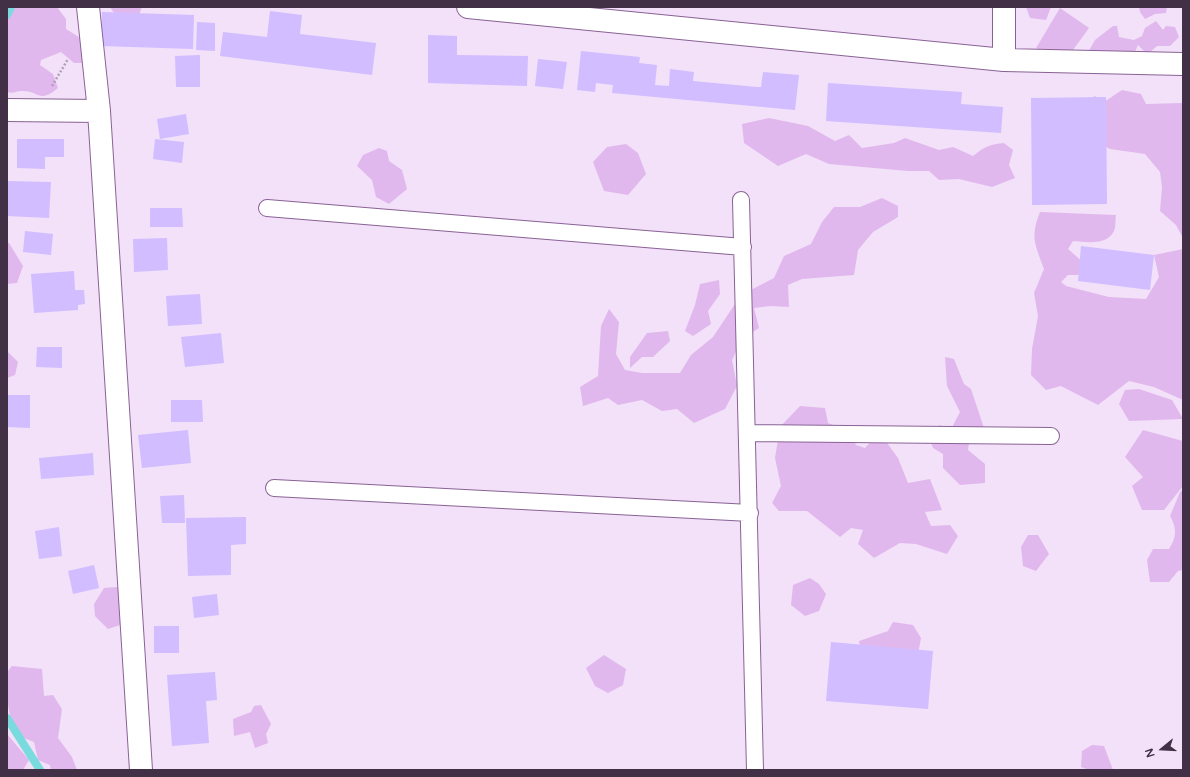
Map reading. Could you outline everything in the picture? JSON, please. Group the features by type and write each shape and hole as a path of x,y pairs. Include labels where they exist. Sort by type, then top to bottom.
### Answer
{"street":[{"path":"468,7 1004,60 1183,64"},
{"path":"1004,7 1004,60"},
{"path":"89,14 99,111 141,770"},
{"path":"7,110 99,111"}],"lane":[{"path":"741,200 750,514 754,770"},
{"path":"267,208 743,247"},
{"path":"747,433 1051,436"},
{"path":"274,488 750,514"}],"path":[{"path":"35,110 89,14"}],"shaded area":[{"path":"7,7 57,7 66,19 66,29 87,42 86,63 74,63 61,52 41,60 40,65 53,74 58,88 52,93 40,96 20,91 11,93 7,92"},
{"path":"110,7 142,7 139,15 114,13"},
{"path":"1026,7 1051,7 1046,20 1030,18"},
{"path":"1139,7 1167,7 1166,13 1155,14 1145,19 1140,12"},
{"path":"1060,8 1089,28 1065,61 1036,48"},
{"path":"1156,21 1163,30 1166,26 1175,27 1179,37 1170,46 1157,46 1149,53 1144,51 1138,45 1133,56 1116,61 1107,51 1097,54 1087,54 1095,40 1113,26 1117,26 1119,37 1134,40 1142,36 1145,28"},
{"path":"1122,90 1141,94 1146,104 1183,103 1183,238 1176,225 1160,211 1162,187 1160,172 1145,154 1110,149 1097,142 1087,101 1095,96 1104,102"},
{"path":"769,118 808,126 835,141 849,135 862,148 894,143 905,138 939,150 953,147 973,156 987,146 1004,143 1013,150 1009,165 1015,178 992,187 959,179 939,180 929,171 908,171 829,164 806,154 778,166 744,143 742,124"},
{"path":"626,144 638,153 646,174 628,195 604,191 593,162 607,147"},
{"path":"379,148 387,151 389,161 402,170 407,189 389,204 376,197 372,180 357,166 363,155"},
{"path":"882,198 898,206 898,217 873,232 858,250 854,275 802,279 788,285 789,307 770,306 754,308 759,328 742,339 732,360 737,386 725,409 694,423 677,409 662,411 642,400 618,405 608,398 583,406 580,387 598,376 601,326 609,309 619,322 616,354 625,370 642,373 680,373 691,355 713,337 741,295 774,278 784,256 811,244 822,222 834,207 860,207"},
{"path":"1040,212 1116,215 1115,228 1111,236 1096,242 1073,241 1068,249 1084,263 1082,275 1068,275 1061,282 1066,286 1109,297 1146,299 1159,277 1154,255 1183,249 1183,400 1154,387 1129,381 1098,405 1061,386 1046,390 1031,375 1032,349 1038,316 1034,293 1044,269 1036,247 1034,234"},
{"path":"7,242 23,266 17,283 7,284"},
{"path":"719,280 720,294 708,311 711,324 693,336 685,331 695,305 700,284"},
{"path":"668,331 670,341 653,357 642,357 630,368 630,357 647,333"},
{"path":"7,351 18,362 15,375 7,378"},
{"path":"945,357 954,359 964,384 971,389 986,434 970,437 968,450 985,464 985,483 960,485 943,468 943,454 933,448 927,432 940,425 950,431 960,412 947,386"},
{"path":"1139,389 1172,400 1183,419 1129,421 1119,404 1125,390"},
{"path":"800,406 825,408 828,423 849,431 856,445 865,448 872,440 885,440 898,458 908,483 930,479 942,510 925,512 931,526 950,525 958,536 947,554 916,544 900,543 874,558 858,544 863,530 851,528 840,537 807,511 779,511 772,503 781,486 775,458 780,427"},
{"path":"1143,430 1183,441 1183,486 1164,510 1142,510 1132,486 1143,477 1125,457"},
{"path":"1183,490 1183,570 1178,571 1169,582 1150,582 1147,560 1153,549 1169,549 1172,544 1175,536 1175,529 1170,516 1180,492"},
{"path":"1028,535 1038,535 1049,554 1036,571 1023,566 1021,547"},
{"path":"810,578 819,584 826,594 819,611 805,616 791,605 793,585"},
{"path":"117,587 130,590 135,620 108,629 95,616 94,604 104,588"},
{"path":"893,622 913,625 921,638 918,654 860,648 859,641 888,631"},
{"path":"604,655 626,669 623,685 608,693 595,686 586,668"},
{"path":"12,666 42,669 44,696 53,695 62,709 58,738 72,757 77,770 51,770 50,765 38,760 34,742 16,735 9,711 7,697 7,672"},
{"path":"261,705 271,724 266,734 268,743 255,748 250,732 234,736 233,719 251,712 254,706"},
{"path":"7,734 29,760 23,770 7,770"},
{"path":"1092,745 1104,746 1113,770 1089,770 1081,767 1082,751"}],"building":[{"path":"270,11 302,15 300,34 376,43 372,75 220,56 223,32 267,37"},
{"path":"102,12 194,15 193,49 101,46"},
{"path":"197,22 215,23 215,51 196,50"},
{"path":"428,35 457,36 457,55 528,56 527,86 428,83"},
{"path":"581,51 640,57 639,63 657,65 655,85 669,86 670,69 694,72 693,81 757,87 761,87 763,72 799,75 795,110 612,93 613,85 596,83 595,92 577,90"},
{"path":"200,55 200,87 176,87 175,56"},
{"path":"538,59 567,62 563,89 535,86"},
{"path":"828,83 962,92 961,104 1003,107 1001,133 826,121"},
{"path":"1106,97 1107,204 1032,205 1031,98"},
{"path":"186,114 189,134 160,139 157,119"},
{"path":"17,139 64,139 64,157 45,157 45,169 17,168"},
{"path":"155,139 184,142 182,163 153,159"},
{"path":"7,181 51,182 49,218 7,216"},
{"path":"150,208 182,208 183,227 150,227"},
{"path":"25,231 53,234 51,255 23,252"},
{"path":"167,238 168,270 134,272 133,239"},
{"path":"1081,246 1154,255 1150,290 1078,281"},
{"path":"74,271 75,290 84,290 85,304 78,305 78,310 34,313 31,274"},
{"path":"200,294 202,324 168,326 166,296"},
{"path":"221,333 224,363 185,367 181,337"},
{"path":"37,347 62,347 62,368 36,367"},
{"path":"7,395 30,395 30,428 7,427"},
{"path":"171,400 202,400 203,422 171,422"},
{"path":"188,430 191,463 142,468 138,435"},
{"path":"93,453 94,475 41,479 39,458"},
{"path":"184,495 185,523 162,523 160,496"},
{"path":"246,517 246,544 231,545 231,575 188,576 186,518"},
{"path":"59,527 62,556 39,559 35,531"},
{"path":"94,565 99,588 73,594 68,571"},
{"path":"217,594 219,615 194,618 192,597"},
{"path":"154,626 179,626 179,653 154,653"},
{"path":"831,642 933,651 928,709 826,701"},
{"path":"215,672 217,700 206,701 209,743 172,746 167,675"}],"waterway":[{"path":"7,15 11,7"},
{"path":"7,718 40,770"}]}
